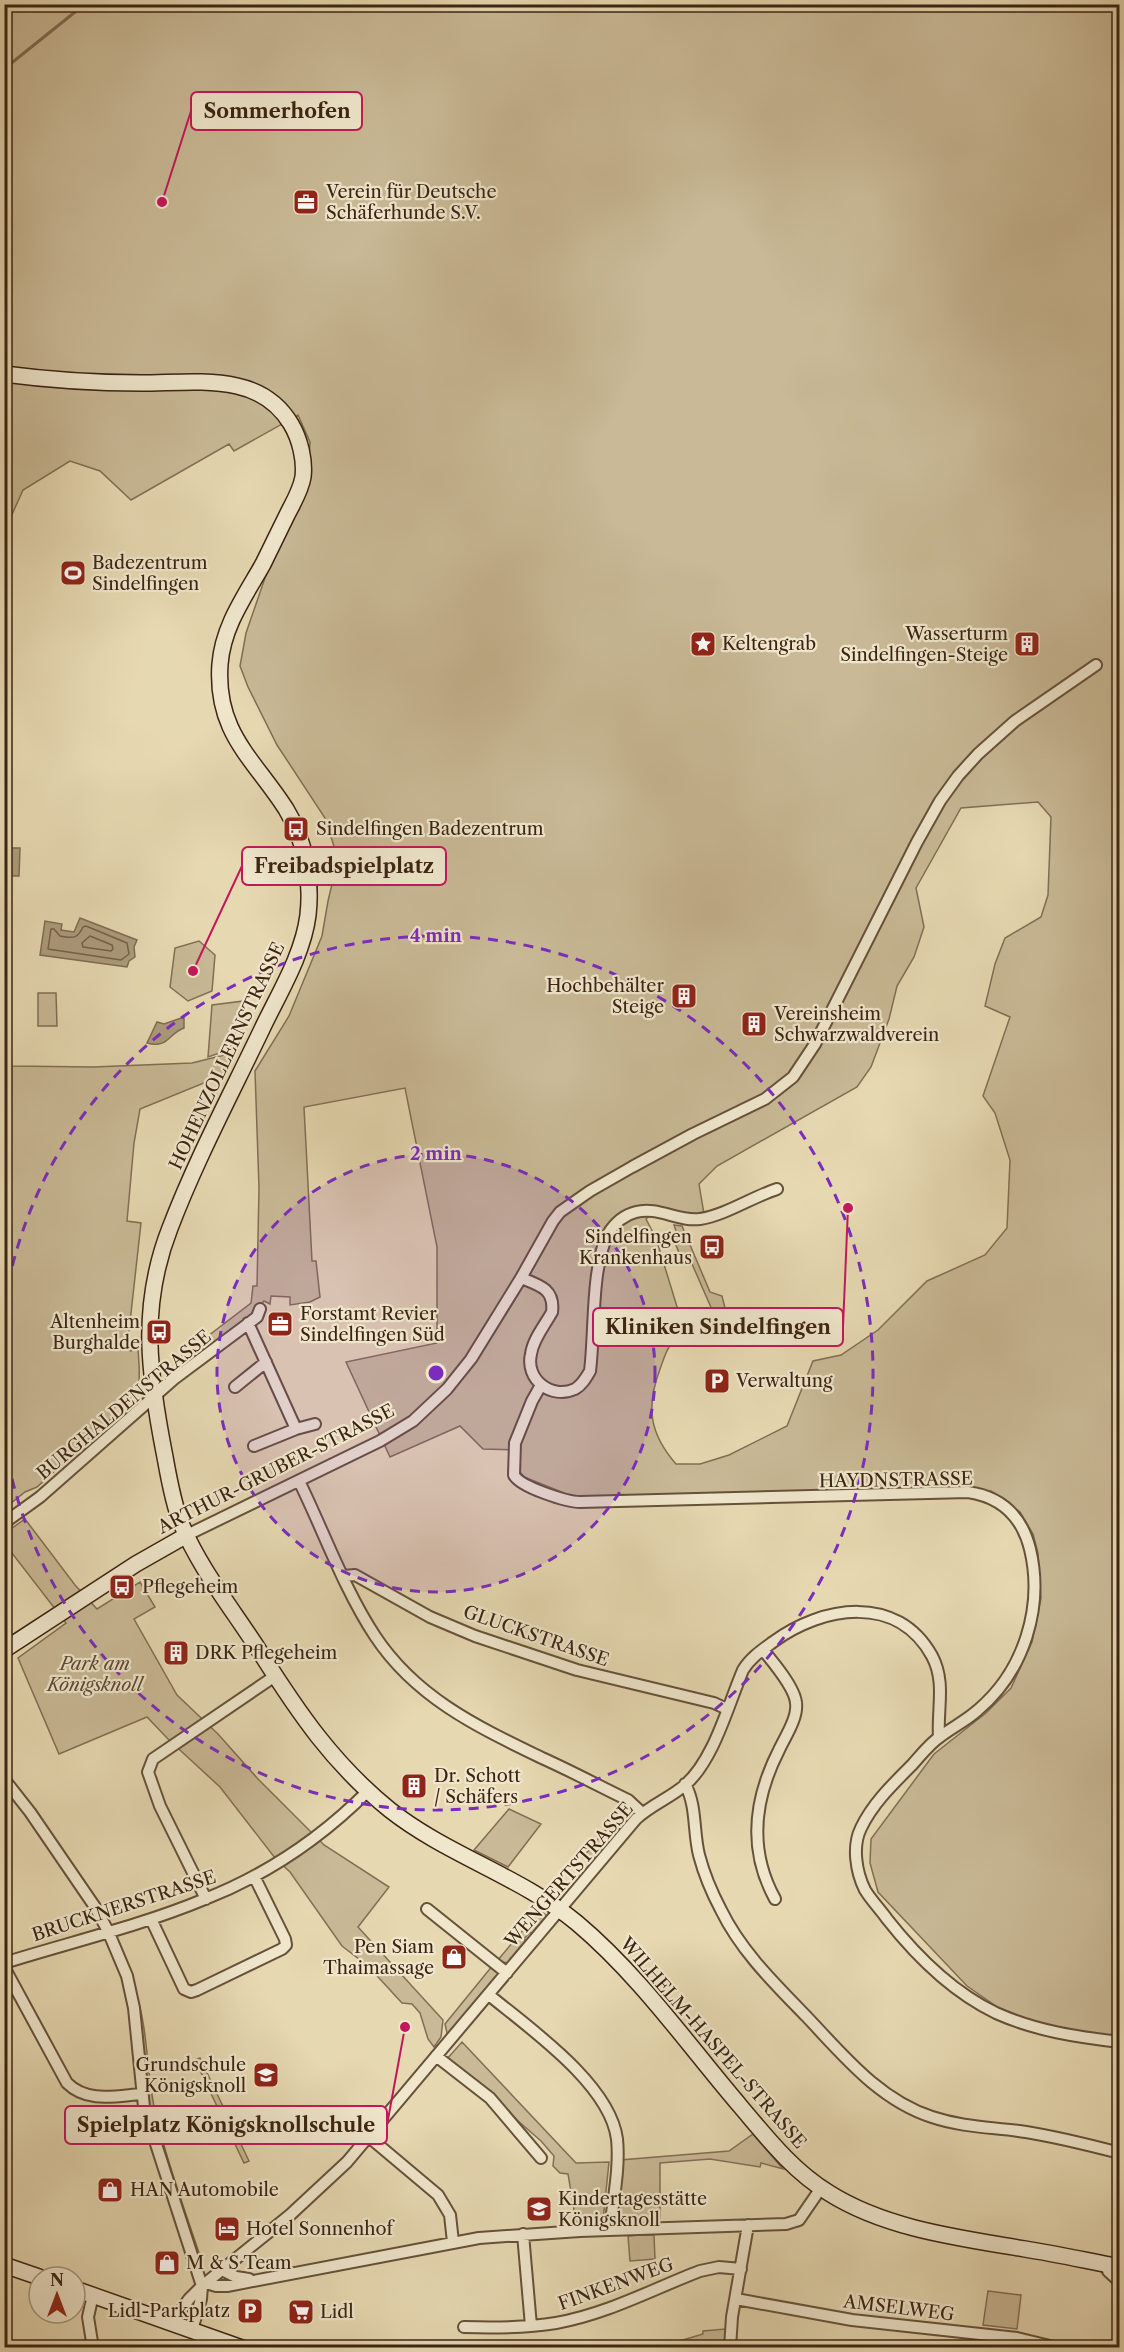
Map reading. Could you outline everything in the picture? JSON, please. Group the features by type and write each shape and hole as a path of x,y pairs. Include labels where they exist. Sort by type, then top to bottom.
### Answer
{"street":[{"name":"HOHENZOLLERNSTRASSE","path":"4,374 81,382 210,382 244,387 261,395 282,411 296,435 302,455 301,486 231,622 221,651 219,676 221,702 234,736 284,807 296,829 305,855 309,882 308,916 303,940 294,962 198,1163 163,1249 150,1314 149,1346 154,1398 178,1517 187,1535"},
{"name":"ARTHUR-GRUBER-STRASSE","path":"4,1650 128,1569 187,1535 380,1441 413,1421 432,1404 471,1359 553,1221 571,1203 683,1139 758,1104 793,1077 815,1044 917,842 940,801 958,776 978,754 1015,721 1096,665"},
{"path":"521,1278 542,1286 552,1297 552,1312 531,1354 531,1371 541,1385 551,1390 569,1391 581,1385 590,1371 601,1259 609,1233 618,1222 637,1212 648,1211 694,1219 708,1217 777,1189"},
{"name":"BURGHALDENSTRASSE","path":"4,1523 40,1497 174,1379 257,1317 260,1309"},
{"path":"248,1323 296,1429"},
{"path":"235,1387 266,1362"},
{"name":"HAYDNSTRASSE","path":"541,1385 515,1443 514,1475 520,1482 565,1500 580,1502 773,1499 968,1492 984,1496 1007,1509 1024,1527 1033,1561 1035,1599 1031,1621 1014,1666 1005,1681 979,1710 939,1737 880,1797 860,1828 857,1839 857,1863 865,1890 910,1946 962,1994 997,2013 1025,2024 1072,2036 1119,2042"},
{"path":"254,1446 315,1424"},
{"path":"299,1481 343,1576 382,1647 396,1665 440,1704 475,1725 628,1800 642,1813"},
{"name":"WILHELM-HASPEL-STRASSE","path":"187,1535 306,1724 345,1769 391,1811 430,1836 560,1909 601,1944 628,1971 776,2149 821,2188 856,2207 949,2236 1114,2266"},
{"name":"GLUCKSTRASSE","path":"343,1576 355,1575 430,1617 475,1636 536,1657 625,1683 714,1703 727,1709"},
{"name":"WENGERTSTRASSE","path":"172,2323 189,2299 204,2284 313,2196 369,2137 642,1813 685,1784 699,1770 746,1665 763,1650 798,1626 825,1616 868,1612 897,1620 920,1639 931,1654 939,1672 939,1737"},
{"path":"763,1650 795,1696 797,1708 769,1771 758,1822 757,1850 765,1881 775,1899"},
{"path":"206,1899 160,1806 148,1772 150,1765 153,1759 275,1676"},
{"path":"4,1779 30,1812 95,1907 127,1976 134,2008 141,2094 204,2284 192,2330"},
{"path":"685,1784 691,1795 695,1834 702,1865 721,1911 738,1939 760,1969 876,2086 906,2107 953,2124 1024,2132 1119,2153"},
{"name":"BRUCKNERSTRASSE","path":"4,1965 151,1919 206,1899 254,1876 331,1826 368,1791"},
{"path":"151,1919 183,1989 191,1992 197,1990 286,1945 254,1876"},
{"name":"WENGERTSTRASSE","path":"427,1909 507,1973"},
{"path":"4,1965 67,2083 74,2091 90,2097 141,2094"},
{"path":"489,1995 572,2065 587,2081 612,2119 618,2150 610,2230"},
{"path":"436,2056 490,2098 541,2158"},
{"path":"369,2137 438,2195 450,2215 453,2242"},
{"path":"204,2284 227,2286 453,2242 523,2234 795,2222 807,2210 821,2188"},
{"path":"730,2348 748,2225"},
{"path":"523,2234 531,2326"},
{"path":"4,2265 27,2273"},
{"path":"1114,2266 1108,2271 1119,2282"},
{"name":"FINKENWEG","path":"464,2327 531,2326 556,2323 594,2313 710,2268 741,2269"},
{"path":"222,2270 236,2277 252,2280"},
{"path":"87,2293 192,2330 206,2341 242,2348"},
{"path":"93,2295 88,2317 93,2348"},
{"name":"AMSELWEG","path":"736,2299 852,2320 1017,2338 1058,2348"}],"green space":[{"path":"4,5 1119,5 1119,2036 1064,2031 1006,2013 967,1986 878,1892 870,1863 871,1839 934,1754 986,1713 1011,1688 1032,1642 1041,1598 1038,1553 1033,1534 1020,1512 991,1491 989,1493 574,1497 524,1477 520,1472 518,1450 483,1449 460,1426 390,1457 346,1362 437,1343 437,1247 405,1088 304,1107 312,1261 316,1261 320,1297 310,1302 290,1305 290,1297 271,1296 270,1304 264,1301 249,1317 180,1368 174,1362 251,1303 253,1286 257,1286 259,1188 255,1071 289,1016 322,936 338,859 325,818 277,745 240,666 246,633 265,578 307,491 310,442 298,415 234,451 229,444 131,500 100,471 70,461 23,490 5,530","holes":["1038,802 1051,817 1048,895 1041,917 1005,938 995,964 985,1006 1010,1017 983,1096 995,1113 1010,1160 1007,1228 985,1255 927,1281 878,1330 841,1355 813,1361 787,1426 729,1455 700,1464 676,1464 667,1453 655,1430 652,1408 656,1383 666,1352 671,1344 685,1333 656,1238 646,1219 660,1207 690,1214 704,1214 699,1184 717,1166 857,1087 871,1067 889,1019 897,986 914,957 924,927 916,888 961,808"]},
{"path":"199,941 215,955 212,991 188,1001 170,987 175,948"},
{"path":"38,993 56,993 57,1026 38,1026"},
{"path":"244,1001 231,1049 208,1057 212,1005"},
{"path":"236,1052 226,1074 140,1109 134,1143 127,1221 141,1223 128,1340 122,1340 122,1343 131,1351 135,1347 138,1348 139,1386 134,1400 130,1407 115,1405 113,1417 37,1487 25,1492 5,1508 5,1058 11,1066 93,1067 192,1063"},
{"path":"674,1225 682,1226 710,1292 722,1296 726,1312 732,1316 726,1323 714,1324 706,1316 713,1312 689,1257 680,1255 673,1238 679,1240"},
{"name":"Park am Königsknoll","path":"25,1519 75,1585 97,1609 140,1582 155,1607 134,1619 177,1695 218,1734 258,1779 324,1845 389,1887 358,1927 443,2020 441,2037 434,2047 428,2039 420,2013 412,2004 402,2003 368,1966 342,1946 290,1872 275,1858 220,1787 147,1717 59,1754 18,1658 66,1623 5,1544 5,1533"},
{"path":"625,1807 628,1815 627,1821 591,1863 583,1857"},
{"path":"509,1809 541,1824 508,1867 474,1850"},
{"path":"540,1910 547,1916 533,1934 530,1932 524,1939 526,1941 508,1963 497,1961"},
{"path":"493,1965 499,1974 448,2037 445,2024"},
{"path":"136,1993 143,2023 156,2116 203,2265 200,2268 152,2119 146,2090"},
{"path":"462,2042 576,2163 609,2162 603,2220 576,2222 568,2174 560,2173 553,2166 554,2156 541,2141 447,2059"},
{"path":"200,2058 249,2161 244,2163 195,2060"},
{"path":"753,2134 783,2169 761,2163 760,2167 710,2159 660,2163 660,2218 623,2220 617,2217 620,2160 729,2151"},
{"path":"654,2235 655,2259 630,2261 628,2236"},
{"path":"988,2291 1021,2295 1017,2329 983,2325"},
{"path":"725,2329 725,2347 656,2348 703,2334 703,2331"}],"water":[{"path":"5,848 20,848 19,876 5,876"},
{"path":"80,918 137,940 134,947 135,957 129,961 127,967 40,955 45,921 62,924 61,930 74,932"},
{"path":"184,1017 184,1028 168,1040 160,1044 147,1043 157,1022 164,1024"}],"waterway":[{"path":"4,76 9,65 85,4"}],"place":[{"name":"Sommerhofen","path":"162,202"},
{"name":"Verein für Deutsche Schäferhunde S.V.","path":"306,202"},
{"name":"Badezentrum Sindelfingen","path":"73,573"},
{"name":"Keltengrab","path":"703,644"},
{"name":"Wasserturm Sindelfingen-Steige","path":"1027,644"},
{"name":"Sindelfingen Badezentrum","path":"296,829"},
{"name":"Freibadspielplatz","path":"193,971"},
{"name":"Hochbehälter Steige","path":"684,996"},
{"name":"Vereinsheim Schwarzwaldverein","path":"754,1024"},
{"name":"Kliniken Sindelfingen","path":"848,1208"},
{"name":"Sindelfingen Krankenhaus","path":"712,1247"},
{"name":"Forstamt Revier Sindelfingen Süd","path":"280,1324"},
{"name":"Altenheim Burghalde","path":"159,1332"},
{"name":"Verwaltung","path":"717,1381"},
{"name":"Pflegeheim","path":"122,1587"},
{"name":"DRK Pflegeheim","path":"176,1653"},
{"name":"Dr. Schott / Schäfers","path":"414,1786"},
{"name":"Pen Siam Thaimassage","path":"454,1957"},
{"name":"Spielplatz Königsknollschule","path":"405,2027"},
{"name":"Grundschule Königsknoll","path":"266,2075"},
{"name":"HAN Automobile","path":"110,2190"},
{"name":"Kindertagesstätte Königsknoll","path":"539,2209"},
{"name":"Hotel Sonnenhof","path":"227,2229"},
{"name":"M & S Team","path":"167,2263"},
{"name":"Lidl-Parkplatz","path":"250,2311"},
{"name":"Lidl","path":"301,2312"}]}
